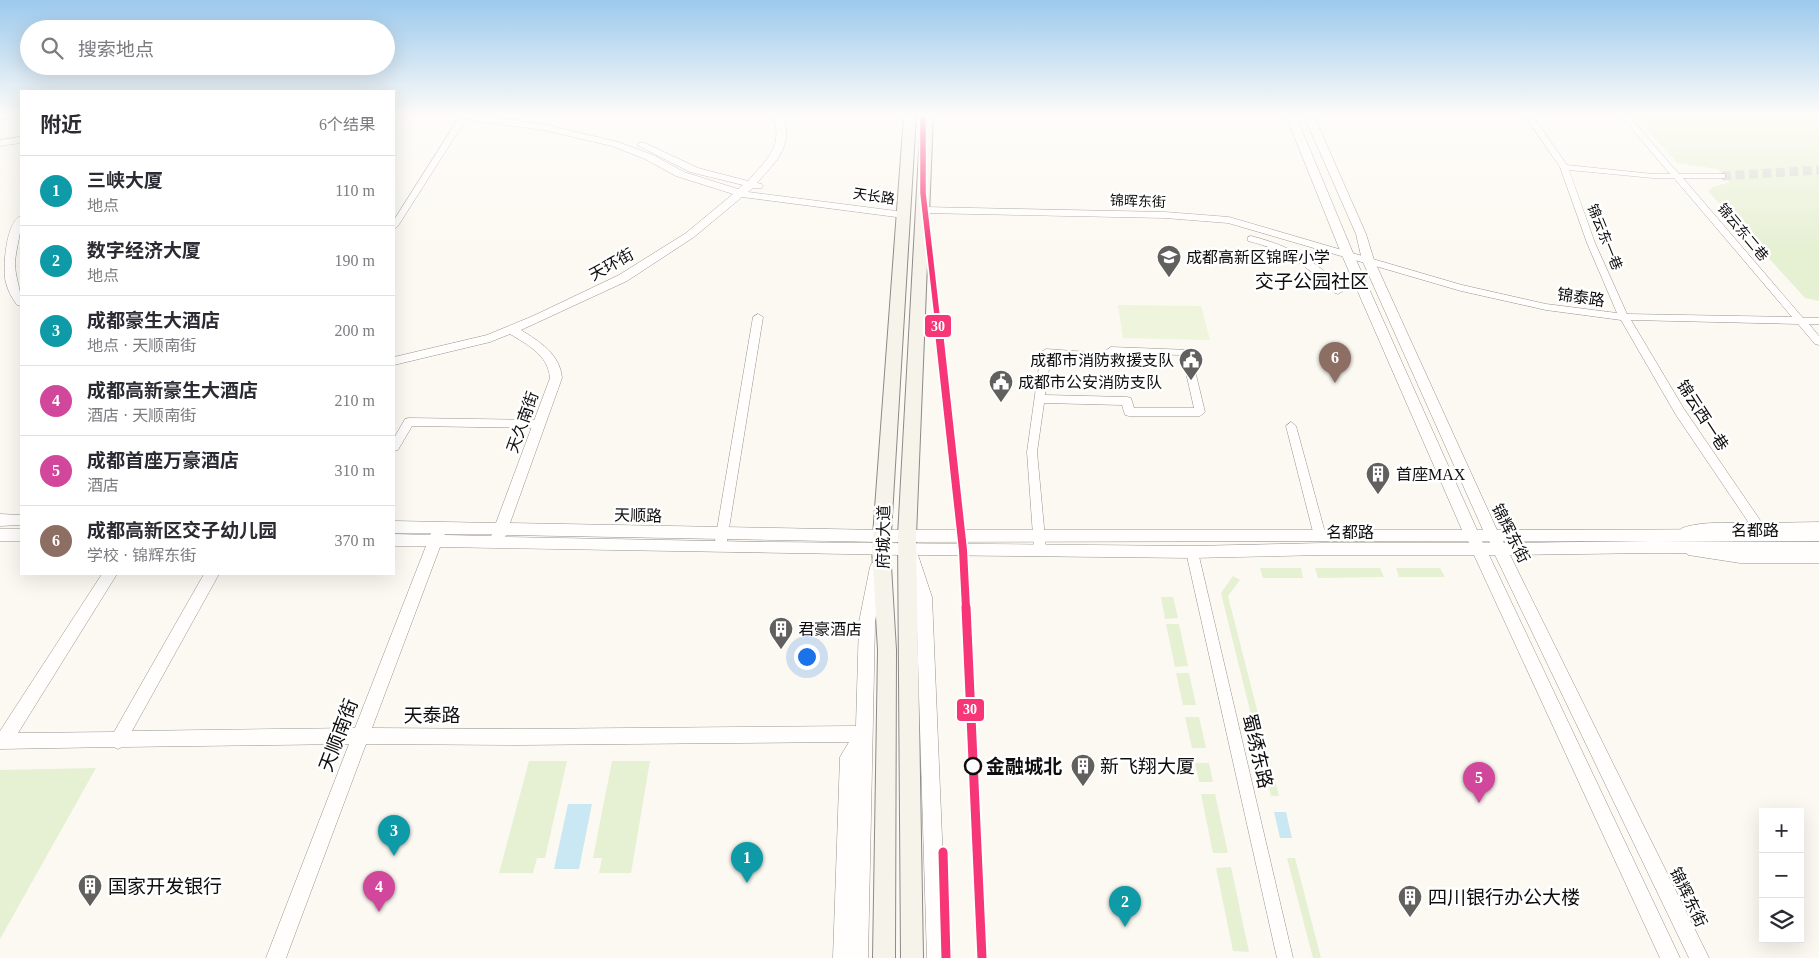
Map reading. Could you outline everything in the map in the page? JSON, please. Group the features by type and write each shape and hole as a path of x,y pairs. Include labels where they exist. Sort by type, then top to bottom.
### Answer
{"main road":[{"name":"府城大道","path":"884,958 887,650 881,543 907,161"},
{"name":"府城大道","path":"912,958 908,543 926,161"}],"street":[{"path":"395,224 436,161"},
{"name":"天长路","path":"656,161 680,174 742,194 904,210"},
{"name":"天长路","path":"676,161 694,170 750,186 904,210"},
{"name":"天环街","path":"395,361 490,338 512,330 623,278 690,235 742,194 771,161"},
{"path":"1310,161 1347,254 1472,535 1670,958"},
{"name":"锦辉东街","path":"1330,161 1361,234 1368,260 1475,499 1699,958"},
{"name":"锦云东一巷","path":"1560,161 1564,167 1591,243 1624,317"},
{"name":"锦云东二巷","path":"1665,161 1819,342"},
{"path":"1564,167 1614,173 1679,177 1722,176"},
{"path":"1328,205 1342,209 1350,206"},
{"name":"锦晖东街","path":"924,210 1162,215 1228,220 1347,254"},
{"path":"20,221 13,237 10,265 12,288 20,300"},
{"path":"1251,239 1276,244 1310,263 1338,291"},
{"name":"锦泰路","path":"1347,254 1502,299 1588,314 1624,317 1819,321"},
{"path":"0,292 12,288"},
{"path":"721,540 758,317"},
{"name":"锦云西一巷","path":"1624,317 1680,412 1758,527"},
{"name":"天久南街","path":"496,543 556,378 557,368 552,360 512,330"},
{"path":"1040,399 1127,401 1129,412 1200,412 1186,352 1111,350 1104,357 1046,352 1032,452 1040,543 1320,536 1472,535 1650,541 1819,535"},
{"path":"395,445 409,422 539,424"},
{"path":"1291,426 1320,536"},
{"path":"0,520 20,520"},
{"name":"天顺路","path":"395,527 496,543 721,540"},
{"path":"1650,541 1711,528 1819,527"},
{"name":"天顺路","path":"395,540 437,534 502,529 721,540 881,543"},
{"name":"天顺南街","path":"276,958 437,534"},
{"path":"0,535 20,535"},
{"path":"1650,541 1740,558 1819,558"},
{"name":"名都路","path":"881,543 1040,543 1192,552 1323,549 1500,550 1650,541 1819,548"},
{"path":"858,958 863,734 868,622 881,543"},
{"path":"908,543 924,597 937,958"},
{"name":"蜀绣东路","path":"1192,552 1286,958"},
{"path":"1,741 109,575"},
{"path":"118,741 211,575"},
{"path":"843,958 849,758 863,734"},
{"name":"天泰路","path":"1,741 118,741 360,736 518,737 863,734"}],"green space":[{"path":"1675,161 1819,161 1819,301 1805,298 1708,191 1713,187 1730,182 1717,169 1677,163"},
{"path":"1118,305 1201,306 1210,340 1123,338"},
{"path":"1260,568 1301,568 1303,578 1263,578"},
{"path":"1315,568 1380,568 1384,577 1318,578"},
{"path":"1396,568 1440,568 1445,577 1399,577"},
{"path":"1233,576 1240,580 1228,596 1279,796 1271,796 1221,593"},
{"path":"1161,597 1173,597 1178,618 1165,619"},
{"path":"1166,624 1179,624 1188,666 1175,667"},
{"path":"1176,673 1189,673 1196,705 1183,705"},
{"path":"1185,717 1199,717 1206,748 1192,748"},
{"path":"529,761 567,761 545,858 537,858 533,873 499,873"},
{"path":"612,761 650,761 631,873 599,873 602,858 593,858"},
{"path":"1195,763 1209,763 1213,782 1199,782"},
{"path":"96,768 0,939 0,770"},
{"path":"1201,794 1215,794 1228,853 1213,853"},
{"path":"1287,858 1295,858 1321,958 1313,958"},
{"path":"1231,867 1249,952 1233,951 1216,868"}],"water":[{"path":"568,804 592,804 579,869 554,869"},
{"path":"1274,812 1286,812 1292,838 1280,838"}],"tunnel":[{"path":"1722,176 1819,170"}],"transit line":[{"name":"30","path":"923,161 923,193 963,550 982,958"},
{"name":"30","path":"943,852 946,958"}],"place":[{"name":"成都高新区锦晖小学","path":"1169,278"},
{"name":"成都市消防救援支队","path":"1191,381"},
{"name":"成都高新区交子幼儿园","path":"1335,383"},
{"name":"成都市公安消防支队","path":"1001,403"},
{"name":"首座MAX","path":"1378,495"},
{"name":"君豪酒店","path":"781,650"},
{"name":"金融城北","path":"973,766"},
{"name":"新飞翔大厦","path":"1083,787"},
{"name":"成都首座万豪酒店","path":"1479,803"},
{"name":"成都豪生大酒店","path":"394,856"},
{"name":"三峡大厦","path":"747,883"},
{"name":"国家开发银行","path":"90,907"},
{"name":"成都高新豪生大酒店","path":"379,912"},
{"name":"四川银行办公大楼","path":"1410,918"},
{"name":"数字经济大厦","path":"1125,927"}],"district":[{"name":"交子公园社区","path":"1312,281"}]}
